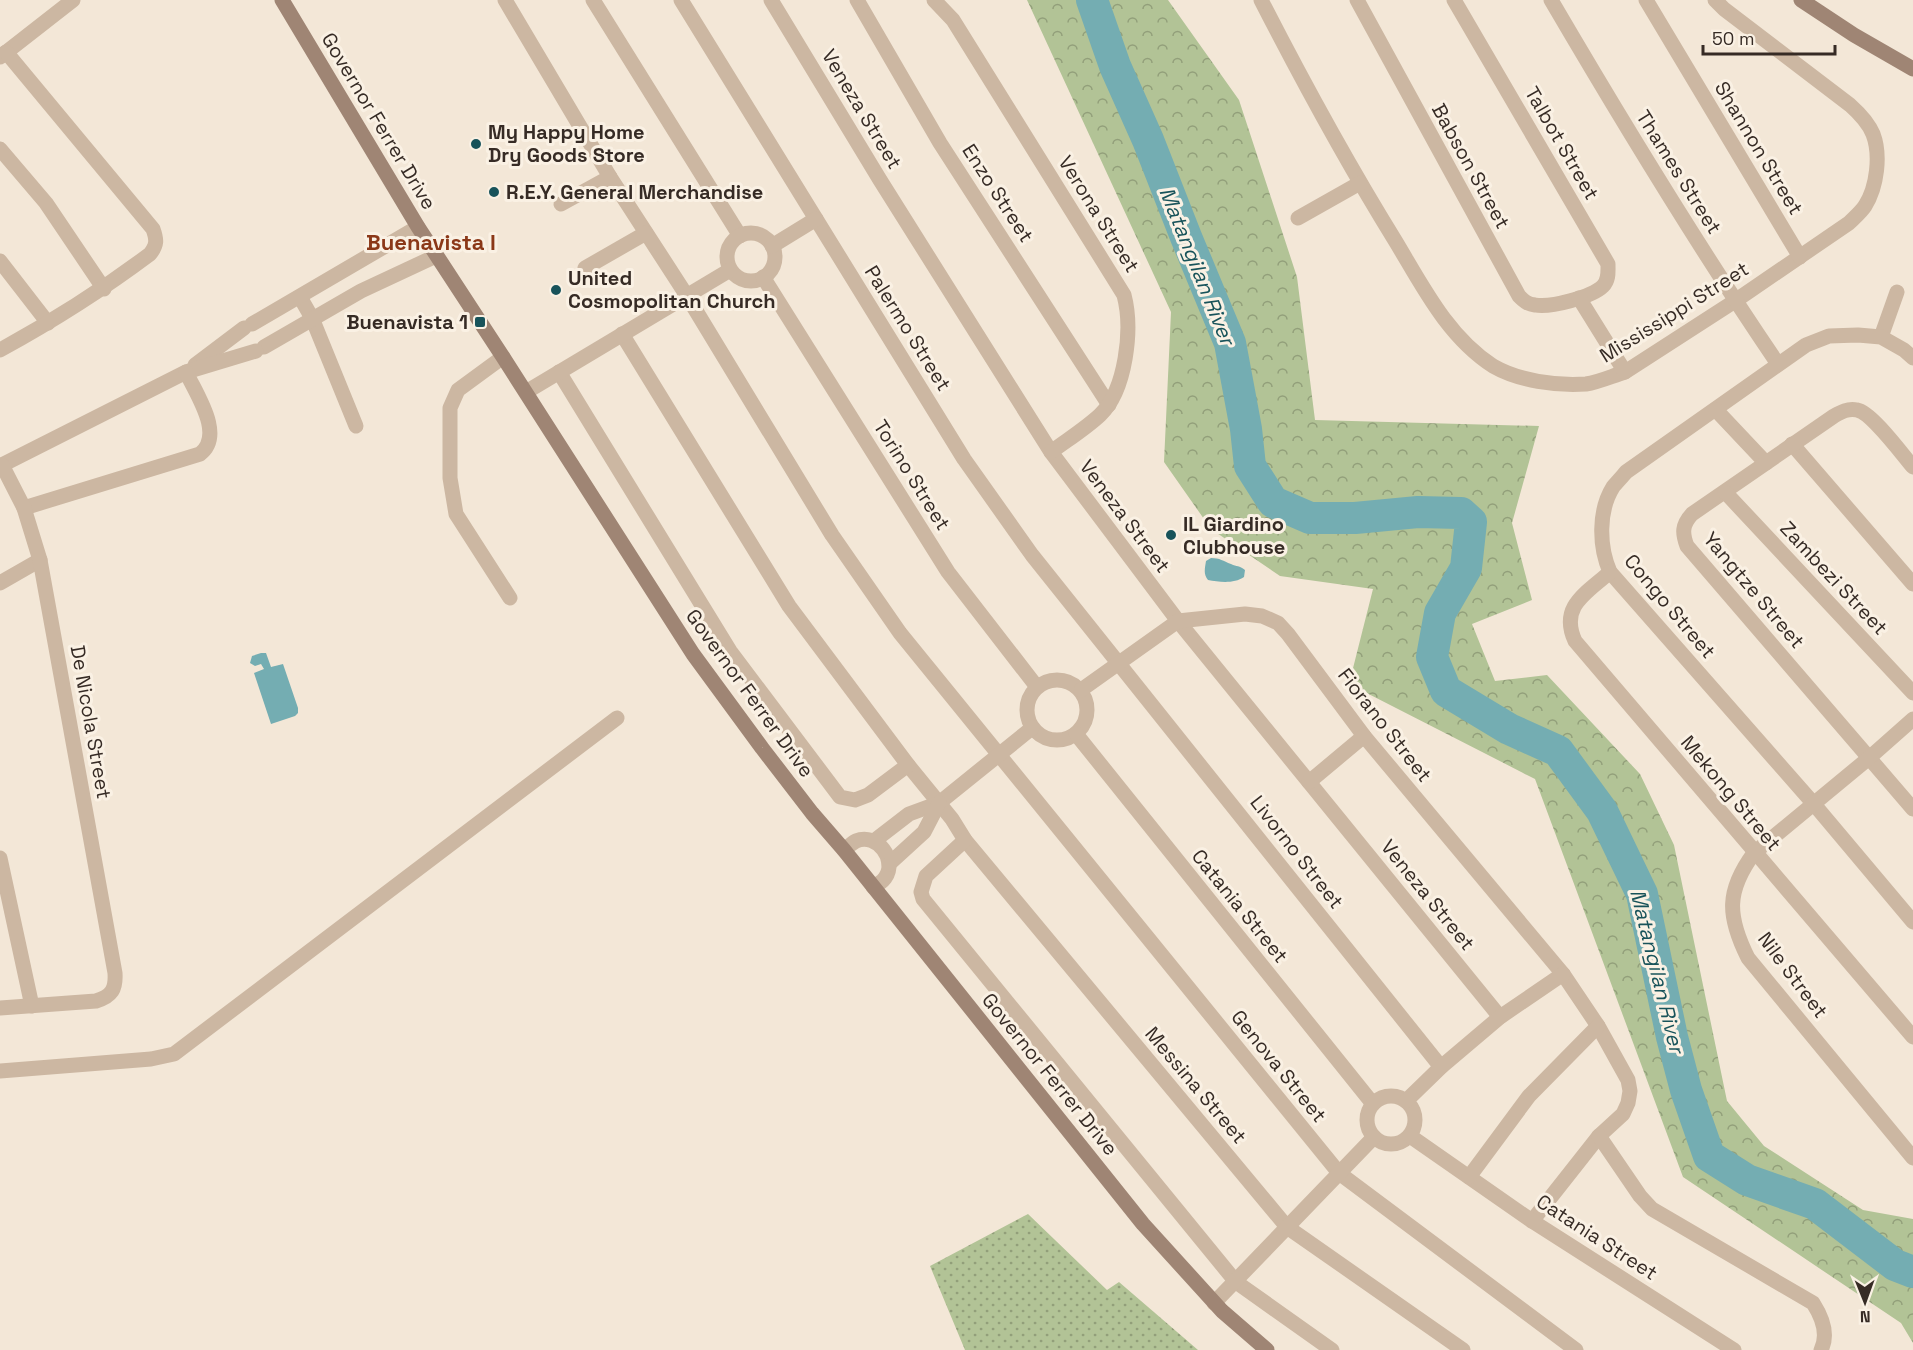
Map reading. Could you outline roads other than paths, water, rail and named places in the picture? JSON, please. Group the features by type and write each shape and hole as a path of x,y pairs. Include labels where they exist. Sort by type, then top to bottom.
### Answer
{"main road":[{"name":"Governor Ferrer Drive","path":"282,0 436,256 526,392 693,654 812,813 1143,1224 1214,1303 1267,1350"},
{"path":"1801,0 1854,35 1913,69"}],"street":[{"path":"0,350 48,324 104,289 156,247 157,238 153,229 3,54 73,0"},
{"name":"Genova Street","path":"505,0 610,177 687,296 832,535 900,633 1339,1173 1576,1350"},
{"path":"593,0 740,236"},
{"name":"Palermo Street","path":"681,0 964,459 1032,555 1119,663"},
{"name":"Veneza Street","path":"771,0 880,180 1051,452 1178,621 1500,1017"},
{"name":"Enzo Street","path":"857,0 940,143 1109,405"},
{"name":"Verona Street","path":"934,0 952,20 1124,295 1127,311 1126,349 1117,388 1109,405 1090,423 1051,452"},
{"name":"Mississippi Street","path":"1261,0 1360,183 1439,312 1467,346 1495,366 1522,378 1586,384 1625,372 1800,257 1849,223 1864,207 1873,189 1876,148 1873,133 1863,117 1715,0"},
{"name":"Babson Street","path":"1357,0 1519,296 1527,303 1537,306 1579,298"},
{"name":"Talbot Street","path":"1454,0 1608,264 1608,277 1603,286 1579,298"},
{"name":"Thames Street","path":"1551,0 1613,106 1735,301 1778,364"},
{"name":"Shannon Street","path":"1646,0 1800,257"},
{"path":"0,149 46,203 104,289"},
{"path":"561,204 610,177"},
{"path":"1298,218 1360,183"},
{"path":"772,246 816,219"},
{"path":"186,372 248,326 418,227"},
{"path":"585,268 646,233"},
{"path":"758,234 772,246 773,267 763,277 752,281 745,280 730,270 728,251 730,245 740,236 758,234"},
{"path":"1,465 186,372 260,349 361,291 436,256"},
{"path":"0,261 48,324"},
{"path":"347,267 361,291"},
{"path":"526,392 730,270"},
{"name":"Torino Street","path":"763,277 948,572 1037,687"},
{"path":"1881,337 1897,292"},
{"path":"300,297 312,318 356,426"},
{"path":"1579,298 1625,372"},
{"name":"Messina Street","path":"622,334 789,606 939,803 964,840 1287,1227 1463,1350"},
{"name":"Congo Street","path":"1913,358 1881,337 1829,336 1806,345 1626,472 1612,489 1602,524 1603,551 1610,572 1813,803 1913,922"},
{"path":"503,357 458,390 450,408 450,478 456,514 510,598"},
{"path":"24,508 200,454 207,449 211,434 209,422 186,372"},
{"path":"559,372 730,651 840,797 855,800 867,795 908,765"},
{"name":"Yangtze Street","path":"1913,467 1873,420 1856,409 1844,410 1692,514 1683,530 1687,546 1913,809"},
{"path":"1716,410 1766,463"},
{"path":"1792,444 1913,584"},
{"name":"De Nicola Street","path":"1,465 24,508 40,560 116,984 112,993 96,1001 32,1006"},
{"name":"Zambezi Street","path":"1725,492 1913,693"},
{"path":"0,583 40,560"},
{"name":"Mekong Street","path":"1610,572 1578,600 1570,612 1569,630 1575,641 1913,1037"},
{"name":"Fiorano Street","path":"1081,690 1178,621 1245,614 1262,616 1278,623 1288,634 1364,736 1563,974 1598,1026 1628,1080 1630,1090 1628,1103 1623,1113 1599,1136 1532,1221"},
{"name":"Livorno Street","path":"1119,663 1441,1068"},
{"path":"1059,679 1081,690 1088,713 1084,725 1076,734 1064,739 1053,740 1041,736 1032,728 1027,706 1030,695 1037,687 1047,681 1059,679"},
{"path":"0,1071 151,1059 174,1054 617,718"},
{"name":"Nile Street","path":"1913,719 1754,853 1736,882 1732,901 1738,938 1748,958 1913,1158"},
{"path":"874,841 909,814 939,803 1032,728"},
{"name":"Catania Street","path":"1076,734 1373,1104"},
{"path":"1309,782 1364,736"},
{"path":"873,887 885,878 889,864 924,832 939,803"},
{"path":"844,850 857,840 874,841 885,850 889,864"},
{"path":"964,840 926,876 921,892 923,899 1236,1282 1332,1350"},
{"path":"0,858 32,1006 0,1008"},
{"path":"1406,1101 1500,1017 1563,974"},
{"path":"1469,1177 1529,1096 1598,1026"},
{"path":"1389,1096 1406,1101 1415,1114 1416,1122 1410,1136 1404,1141 1388,1144 1380,1142 1374,1137 1367,1124 1367,1117 1373,1104 1380,1098 1389,1096"},
{"name":"Catania Street","path":"1410,1136 1532,1221 1734,1350"},
{"path":"1599,1136 1652,1209 1813,1303 1821,1315 1824,1330 1821,1350"},
{"path":"1214,1303 1374,1137"}],"water":[{"path":"1211,558 1241,567 1245,570 1244,577 1231,582 1208,580 1205,566 1206,561"},
{"path":"266,653 271,667 283,664 298,708 295,716 271,724 254,673 264,669 261,664 255,666 250,663 252,656"}],"waterway":[{"name":"Matangilan River","path":"1092,0 1115,66 1148,140 1230,343 1246,429 1250,466 1273,502 1310,518 1355,518 1418,512 1461,513 1471,522 1466,568 1440,613 1432,657 1446,691 1509,729 1558,751 1602,811 1642,894 1672,1037 1686,1090 1709,1156 1747,1180 1815,1204 1895,1265 1913,1272"}],"place":[{"name":"My Happy Home Dry Goods Store","path":"476,144"},
{"name":"R.E.Y. General Merchandise","path":"494,192"},
{"name":"United Cosmopolitan Church","path":"556,290"},
{"name":"Buenavista 1","path":"480,322"},
{"name":"IL Giardino Clubhouse","path":"1171,535"}],"district":[{"name":"Buenavista I","path":"431,242"}]}
